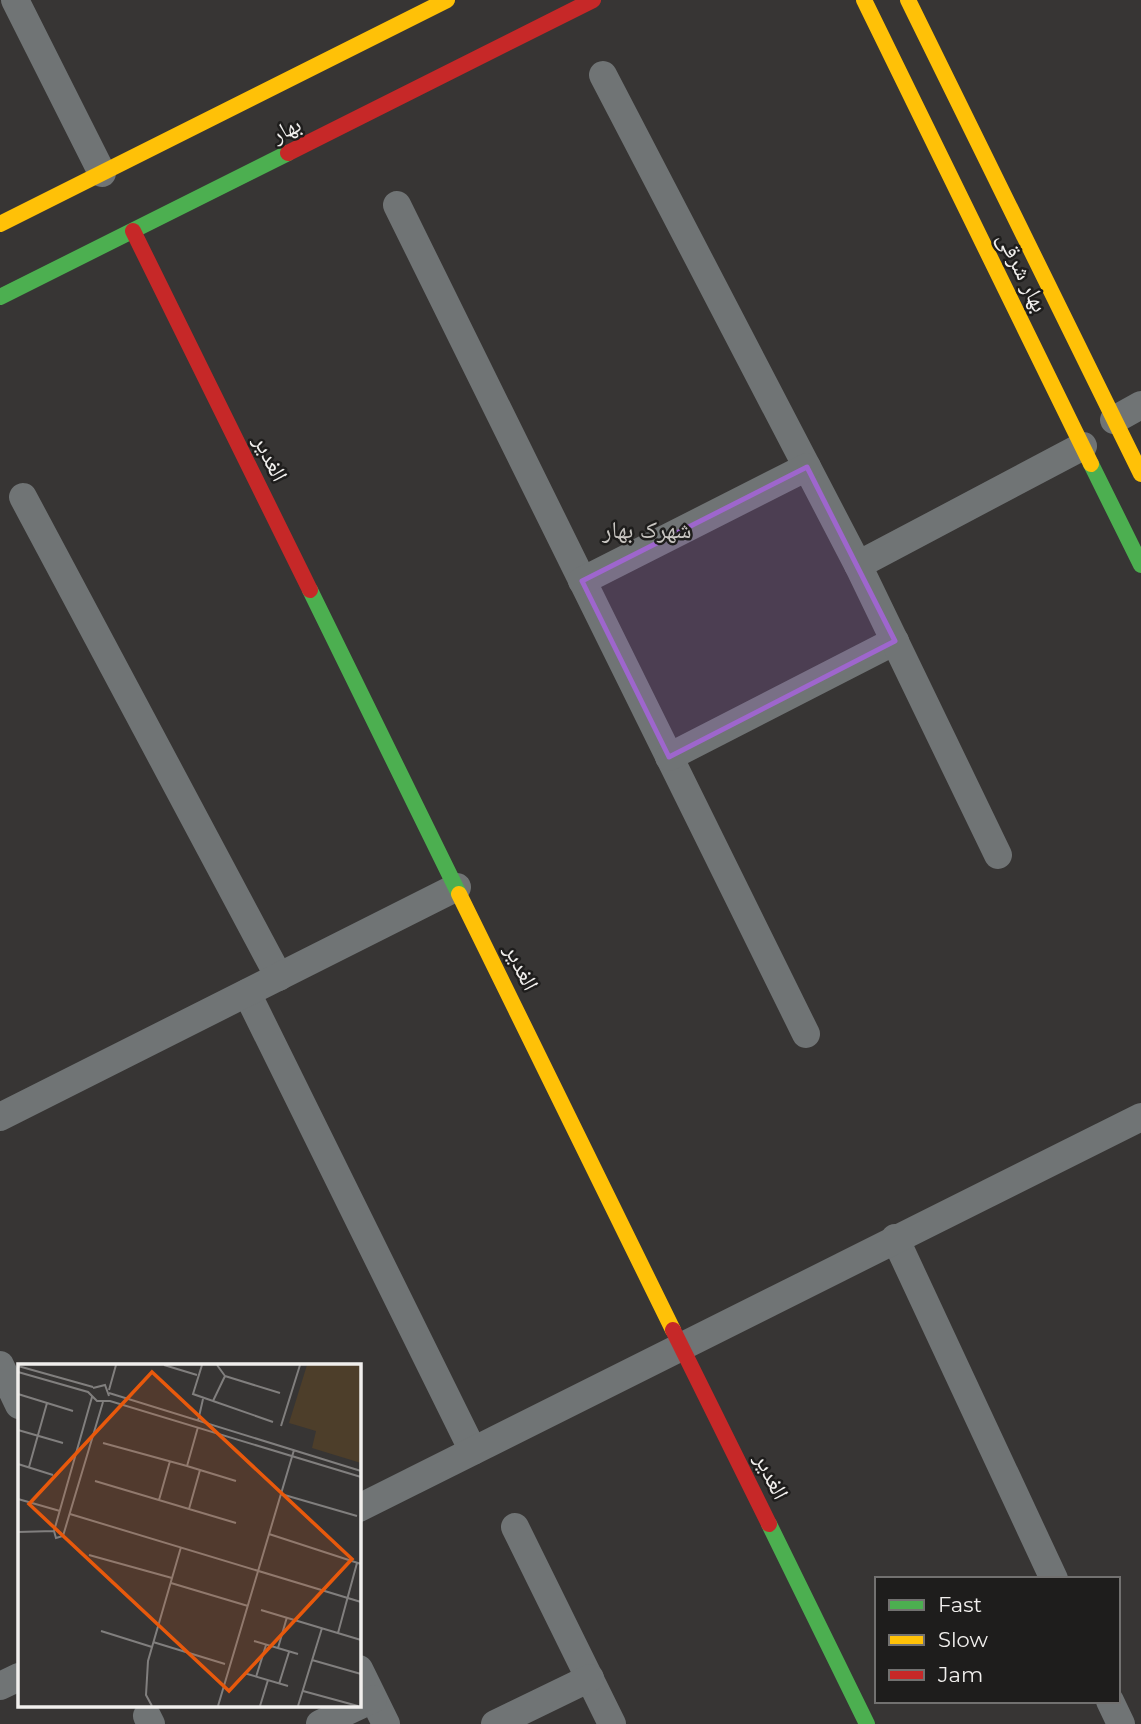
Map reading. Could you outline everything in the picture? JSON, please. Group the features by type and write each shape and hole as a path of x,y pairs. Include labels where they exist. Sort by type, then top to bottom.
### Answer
{"street":[{"path":"15,0 102,173"},
{"name":"بهار","path":"0,224 447,0"},
{"name":"بهار","path":"0,297 593,0"},
{"name":"بهار شرقی","path":"864,0 1141,565"},
{"name":"بهار شرقی","path":"908,0 1141,474"},
{"path":"603,75 858,565 998,855"},
{"path":"397,205 806,1034"},
{"name":"الغدیر","path":"133,231 867,1724"},
{"path":"1114,420 1141,405"},
{"path":"858,565 1083,446"},
{"path":"582,581 807,467"},
{"path":"23,497 279,977"},
{"path":"669,757 895,641"},
{"path":"0,1117 457,887"},
{"path":"247,993 473,1451"},
{"path":"360,1508 895,1238 1138,1126"},
{"path":"895,1238 1053,1577"},
{"path":"0,1365 18,1403"},
{"path":"515,1527 612,1724"},
{"path":"360,1671 386,1724"},
{"path":"0,1686 18,1677"},
{"path":"495,1724 590,1678"},
{"path":"360,1705 373,1699"},
{"path":"1111,1703 1121,1724"},
{"path":"320,1724 358,1706"}],"highlighted area":[{"path":"807,467 895,641 669,757 582,581"}],"traffic: fast":[{"path":"0,297 288,153"},
{"path":"1091,464 1141,565"},
{"path":"310,590 459,894"},
{"path":"769,1524 867,1724"}],"traffic: slow":[{"path":"0,224 447,0"},
{"path":"864,0 1091,464"},
{"path":"908,0 1141,474"},
{"path":"459,894 673,1330"}],"traffic: jam":[{"path":"288,153 593,0"},
{"path":"133,231 310,590"},
{"path":"673,1330 769,1524"}],"district":[{"name":"شهرک بهار","path":"647,530"}]}
